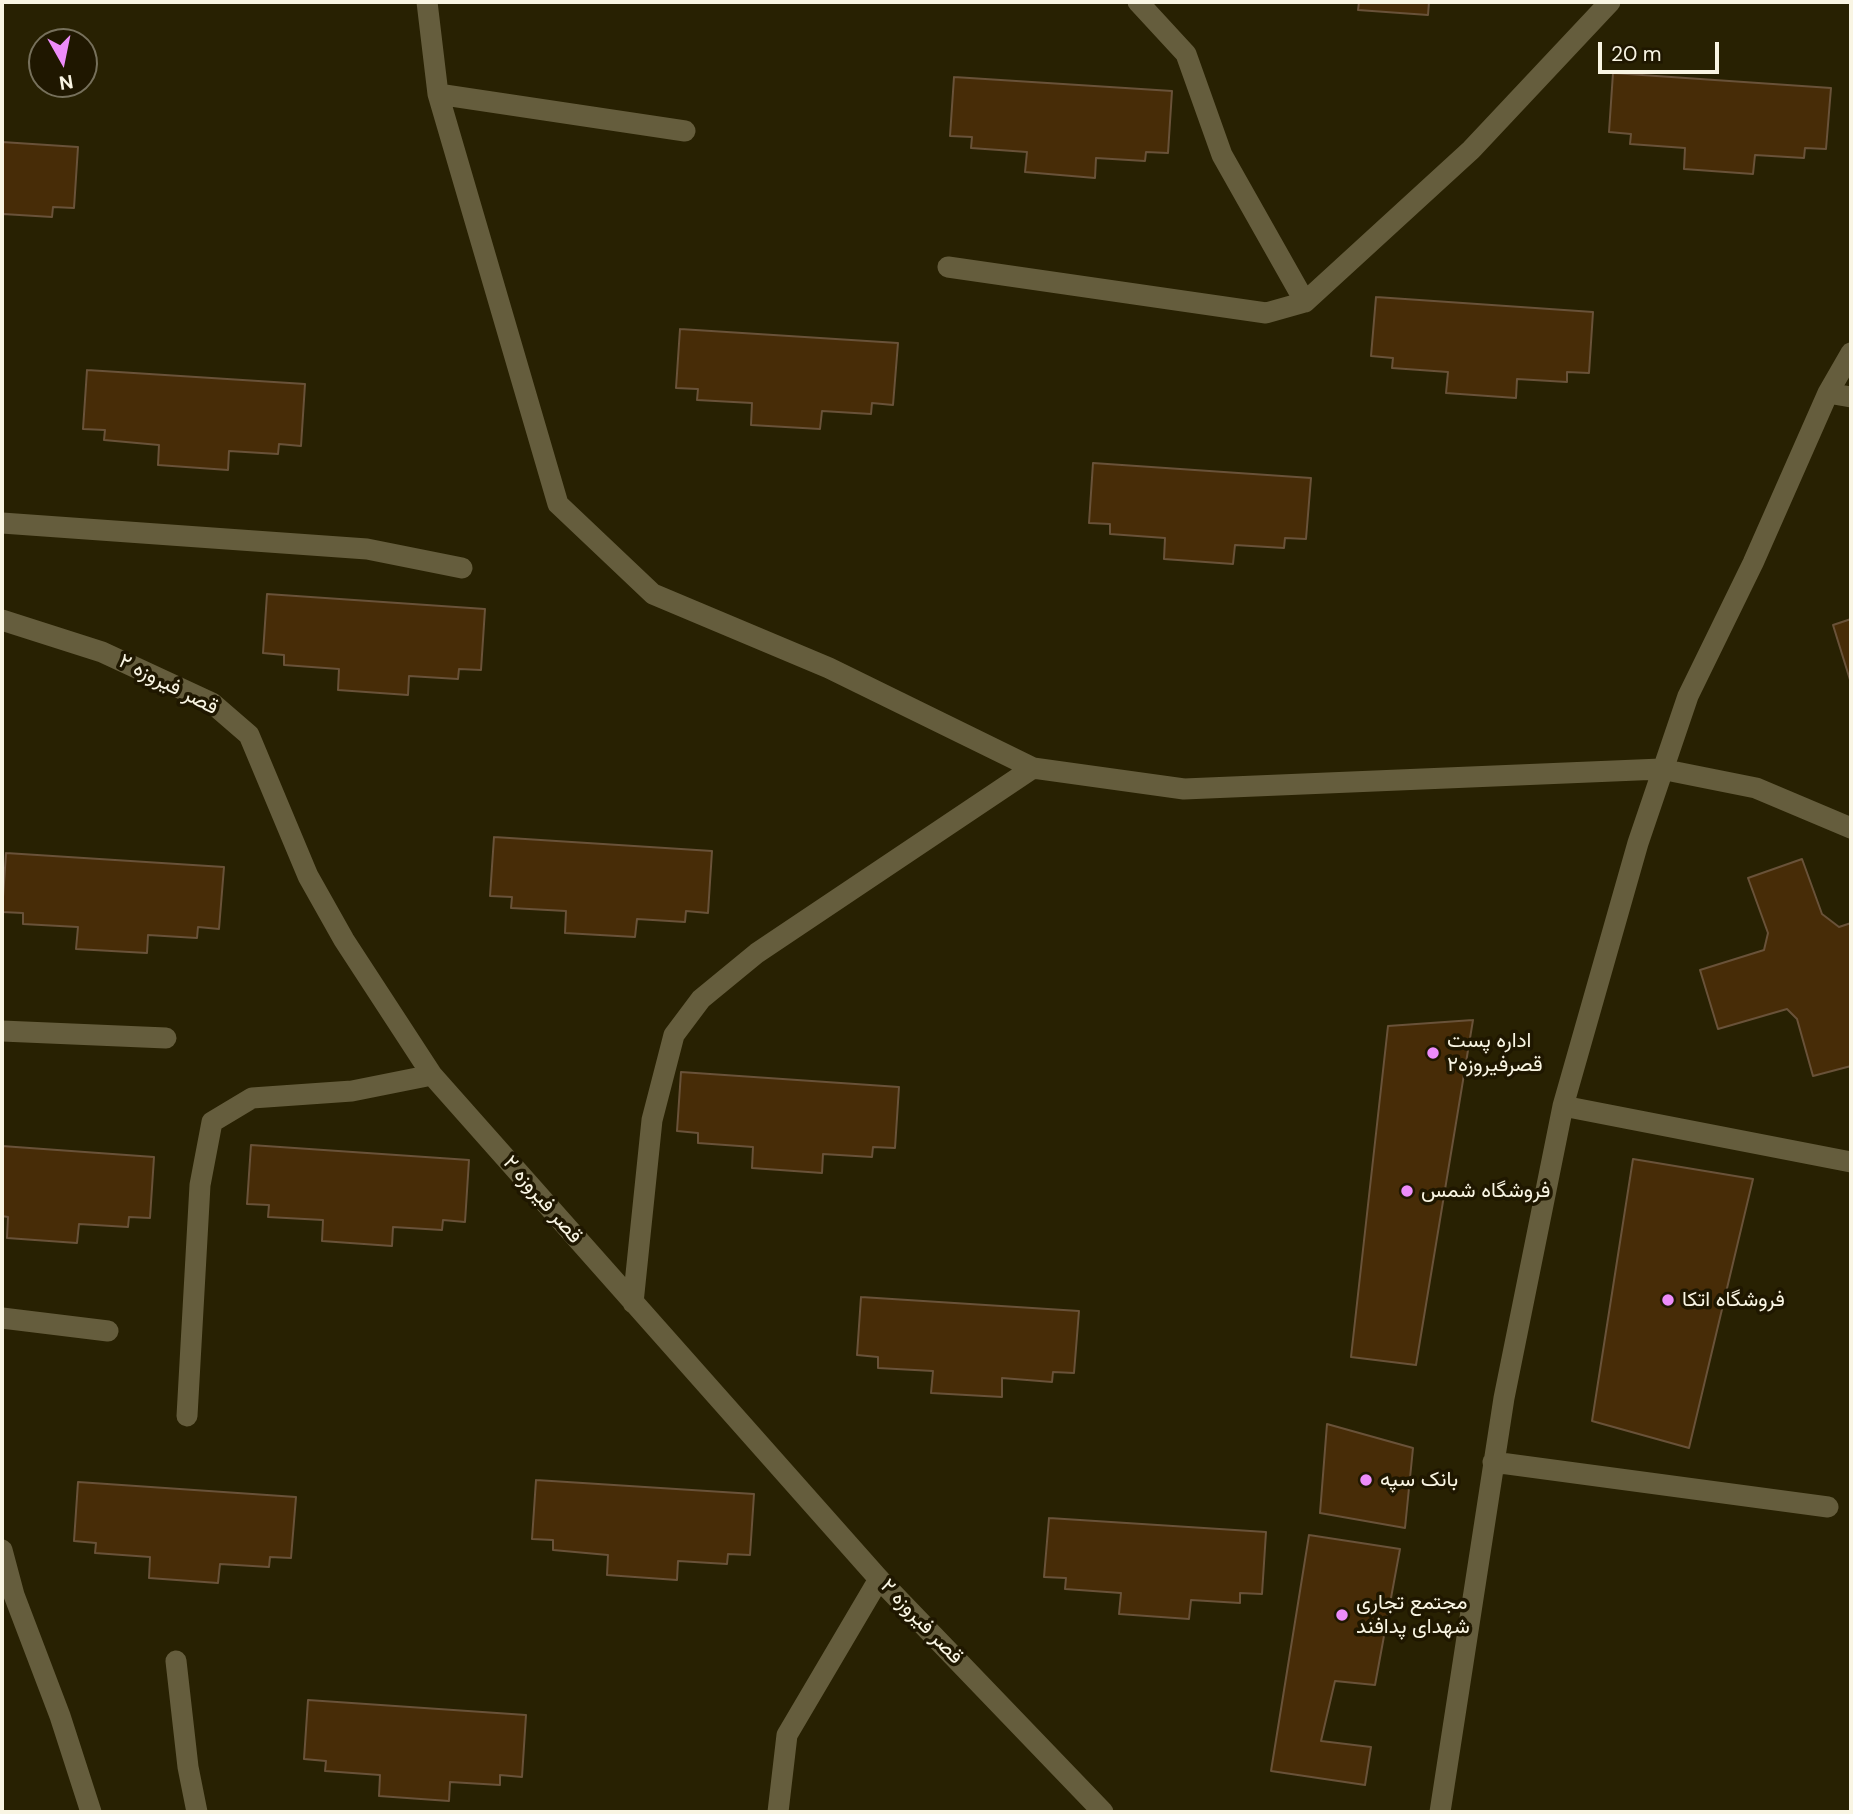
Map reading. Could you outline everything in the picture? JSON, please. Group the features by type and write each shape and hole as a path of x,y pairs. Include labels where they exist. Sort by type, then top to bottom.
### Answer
{"street":[{"path":"427,2 438,94 558,504 653,594 829,668 1033,768 1184,789 1661,769 1756,788 1851,828"},
{"path":"1138,2 1186,54 1222,155 1305,302"},
{"path":"948,267 1266,313 1305,302 1471,150 1610,2"},
{"path":"438,94 685,131"},
{"path":"1440,1812 1493,1462 1563,1106 1661,769 1688,696 1753,564 1828,393 1851,354"},
{"path":"1828,393 1851,397"},
{"path":"2,523 367,549 462,568"},
{"name":"قصر فیروزه ۲","path":"2,621 102,652 212,702 249,736 308,876 344,940 432,1074 879,1578 1103,1812"},
{"path":"633,1303 652,1120 674,1035 701,999 757,953 1033,768"},
{"path":"2,1031 166,1038"},
{"path":"187,1416 200,1185 212,1122 252,1098 352,1091 432,1074"},
{"path":"1563,1106 1851,1162"},
{"path":"2,1318 108,1331"},
{"path":"1493,1462 1828,1507"},
{"path":"2,1550 14,1595 60,1716 91,1812"},
{"path":"778,1812 787,1735 879,1578"},
{"path":"176,1661 187,1767 197,1812"}],"building":[{"path":"1359,2 1429,2 1428,15 1358,10"},
{"path":"1613,73 1831,88 1826,149 1805,148 1804,158 1755,155 1753,174 1684,169 1685,148 1630,144 1631,134 1609,132"},
{"path":"954,77 1172,91 1168,153 1146,152 1145,161 1096,158 1095,178 1025,172 1027,152 971,148 972,137 950,136"},
{"path":"2,142 78,147 74,208 53,207 52,217 3,214 2,227"},
{"path":"1376,297 1593,312 1589,373 1567,372 1567,382 1517,379 1516,398 1446,393 1448,372 1392,368 1393,358 1371,356"},
{"path":"680,329 898,343 893,405 872,403 871,414 822,411 820,429 751,425 752,403 697,400 698,389 676,388"},
{"path":"87,370 305,384 301,446 279,444 278,454 229,451 228,470 158,465 159,445 104,440 105,430 83,429"},
{"path":"1093,463 1311,478 1306,539 1285,538 1284,548 1235,545 1233,564 1164,559 1165,538 1110,534 1110,524 1089,523"},
{"path":"267,594 485,609 481,670 459,669 458,679 409,676 408,695 338,690 339,669 284,665 284,655 263,653"},
{"path":"1851,619 1851,683 1833,625"},
{"path":"494,837 712,851 708,913 686,911 685,922 637,919 635,937 565,933 566,911 511,908 512,897 490,896"},
{"path":"6,853 224,867 219,929 198,927 197,938 148,935 147,953 76,949 78,927 23,924 23,913 2,912"},
{"path":"1802,859 1822,914 1839,927 1851,923 1851,1066 1813,1076 1797,1019 1787,1009 1718,1029 1700,970 1764,950 1768,933 1748,878"},
{"name":"فروشگاه شمس","path":"1473,1020 1416,1365 1351,1357 1388,1026"},
{"path":"681,1072 899,1087 895,1148 873,1147 872,1157 823,1154 822,1173 752,1168 753,1147 698,1143 698,1133 677,1131"},
{"path":"251,1145 469,1160 465,1222 443,1220 442,1230 393,1227 392,1246 322,1241 323,1220 268,1217 269,1205 247,1204"},
{"path":"2,1146 154,1157 150,1218 129,1217 128,1227 79,1224 77,1243 7,1238 8,1217 2,1216"},
{"name":"فروشگاه اتکا","path":"1633,1159 1753,1179 1689,1448 1592,1421"},
{"path":"861,1297 1079,1311 1074,1373 1053,1372 1052,1382 1002,1378 1002,1397 931,1393 933,1371 878,1368 878,1357 857,1355"},
{"name":"بانک سپه","path":"1327,1424 1413,1448 1405,1528 1320,1513"},
{"path":"536,1480 754,1494 750,1555 728,1554 727,1564 678,1561 677,1580 607,1575 608,1555 553,1550 553,1540 532,1539"},
{"path":"78,1482 296,1497 291,1558 270,1557 269,1567 220,1564 218,1583 149,1578 150,1557 95,1553 96,1543 74,1541"},
{"path":"1049,1518 1266,1532 1262,1594 1240,1593 1240,1603 1191,1600 1189,1619 1119,1614 1121,1593 1065,1589 1066,1578 1044,1577"},
{"name":"مجتمع تجاری شهدای پدافند","path":"1309,1535 1400,1549 1375,1685 1335,1681 1321,1741 1371,1747 1365,1785 1271,1771"},
{"path":"308,1700 526,1715 522,1777 500,1775 500,1785 450,1782 449,1801 379,1796 380,1775 325,1771 326,1761 304,1759"}],"place":[{"name":"اداره پست قصرفیروزه۲","path":"1433,1053"},
{"name":"فروشگاه شمس","path":"1407,1191"},
{"name":"فروشگاه اتکا","path":"1668,1300"},
{"name":"بانک سپه","path":"1366,1480"},
{"name":"مجتمع تجاری شهدای پدافند","path":"1342,1615"}]}
